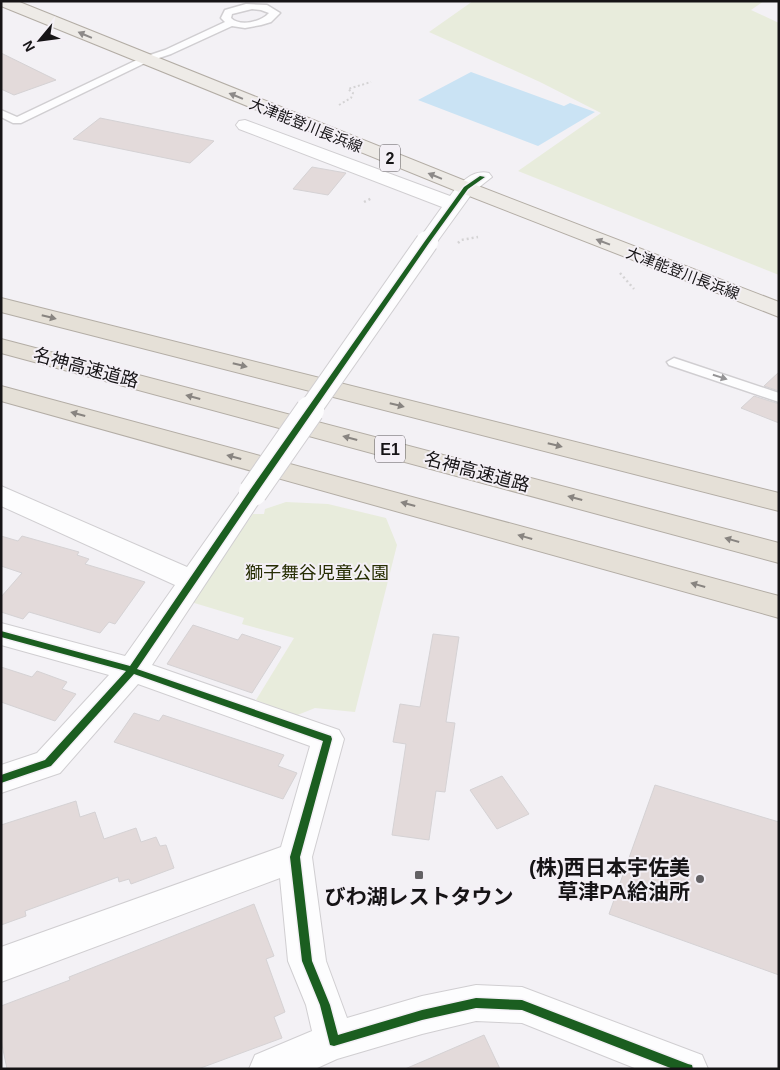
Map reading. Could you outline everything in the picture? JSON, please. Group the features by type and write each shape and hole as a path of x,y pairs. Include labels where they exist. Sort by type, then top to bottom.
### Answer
{"highway":[{"path":"1,305 779,502"},
{"name":"名神高速道路","path":"1,346 779,553"},
{"path":"1,393 779,608"}],"main road":[{"name":"大津能登川長浜線","path":"3,1 144,60 779,310"},
{"name":"大津能登川長浜線","path":"40,1 482,176 770,287"}],"street":[{"path":"245,125 454,205"},
{"path":"1,779 48,763 132,670 427,242 466,188 482,176"},
{"path":"1,495 193,580"},
{"path":"1,634 132,670 328,739 295,857 308,961 326,1005 334,1041"},
{"path":"1,965 295,857"},
{"path":"269,1069 334,1041 422,1015 476,1003 522,1005 672,1066"}],"lane":[{"path":"1,113 17,121 144,60 168,52 231,22"},
{"path":"674,362 779,398"}],"path":[{"path":"339,105 351,98 353,93 348,89 371,82"},
{"path":"618,271 634,289"}],"green space":[{"path":"473,1 764,1 751,10 779,23 779,275 518,171 601,113 540,82 429,32"},
{"name":"獅子舞谷児童公園","path":"286,502 328,504 386,518 397,545 355,712 315,708 295,716 256,700 294,638 242,624 244,618 191,602 253,514 264,514 265,509"}],"water":[{"path":"471,72 564,106 570,103 595,112 538,146 418,100"}],"building":[{"path":"1,53 56,80 14,95 1,89"},
{"path":"100,118 214,141 190,163 73,139"},
{"path":"312,167 346,173 328,195 293,189"},
{"path":"779,372 779,391 764,386"},
{"path":"754,396 779,404 779,423 741,408"},
{"path":"1,536 18,541 22,536 79,552 77,555 89,559 85,564 145,582 115,624 109,622 100,633 29,612 23,619 1,612 1,597 22,573 1,566"},
{"path":"193,625 238,640 242,634 281,647 252,693 167,664"},
{"path":"433,634 459,637 446,722 455,723 445,792 436,791 429,840 392,835 406,744 393,742 400,704 420,707"},
{"path":"1,667 32,677 37,671 67,682 62,689 76,694 55,721 1,702"},
{"path":"134,713 159,721 163,715 284,755 278,766 297,773 283,799 114,742"},
{"path":"502,776 529,814 497,829 470,790"},
{"name":"(株)西日本宇佐美 草津PA給油所","path":"655,785 779,822 779,975 609,914"},
{"path":"76,801 80,817 95,812 104,839 136,828 141,842 156,837 160,846 166,845 174,868 131,884 129,879 119,882 118,877 25,911 26,916 1,925 1,825"},
{"path":"254,904 274,956 266,959 285,1012 274,1017 282,1038 198,1069 7,1069 1,1040 1,1006 70,980 69,977"},
{"path":"484,1035 500,1069 405,1069"}],"cycle path":[{"path":"1,779 48,763 132,670 427,242 466,188 482,177"},
{"path":"1,634 132,670 328,739 295,857 307,961 325,1005 334,1041 422,1015 476,1003 522,1005 688,1069"}],"place":[{"name":"びわ湖レストタウン","path":"419,875"},
{"name":"(株)西日本宇佐美 草津PA給油所","path":"700,879"}]}
